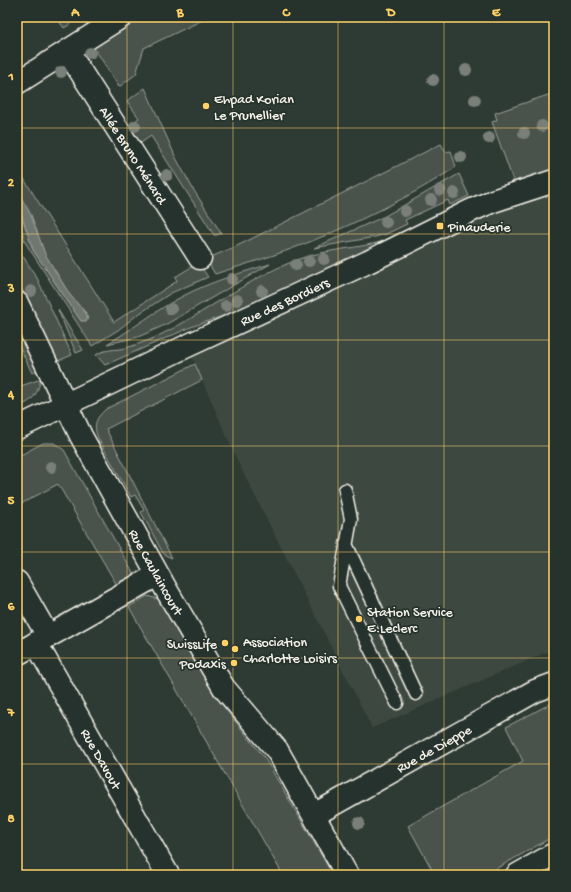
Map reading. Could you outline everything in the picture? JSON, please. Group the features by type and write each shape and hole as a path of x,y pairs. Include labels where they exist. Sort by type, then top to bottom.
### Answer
{"street":[{"path":"17,83 122,17"},
{"name":"Allée Bruno Ménard","path":"68,52 200,258"},
{"name":"Rue des Bordiers","path":"17,428 368,262 470,211 493,201 554,181"},
{"name":"Rue Caulaincourt","path":"17,303 81,436 158,575 224,688 276,750 348,875"},
{"path":"17,654 158,575"},
{"name":"Rue Davout","path":"17,582 42,640 168,875"},
{"name":"Rue de Dieppe","path":"314,815 535,691 554,684"},
{"path":"517,875 554,854"}],"lane":[{"path":"346,490 351,519 339,586 397,703"},
{"path":"346,544 416,694"}],"shaded area":[{"path":"56,17 82,17 64,28"},
{"path":"138,17 209,17 144,48 136,74 119,87 93,46"},
{"path":"145,88 176,158 193,189 221,233 214,235 151,136 138,145 126,127 139,118 127,101"},
{"path":"554,93 554,170 514,183 492,122 497,120 495,113"},
{"path":"441,144 446,152 451,151 456,167 421,189 365,218 296,247 215,274 206,259 235,247"},
{"path":"17,168 114,322 177,281 175,277 198,263 208,277 171,293 92,346 25,242 17,213"},
{"path":"459,174 469,196 450,205 448,200 405,220 407,224 386,234 314,248 385,216"},
{"path":"554,181 554,649 372,728 239,464 187,346"},
{"path":"17,190 31,215 45,254 70,295 86,313 88,319 86,321 81,321 33,250 17,202"},
{"path":"388,240 254,305 191,327 105,365 96,355 106,351 126,348 154,338 190,319 259,277 296,260 307,256"},
{"path":"17,247 37,278 72,355 58,361 54,355 26,296 17,282"},
{"path":"270,264 165,325 138,337 107,344 163,307 193,291 236,274"},
{"path":"58,310 83,350 76,353"},
{"path":"17,323 39,370 32,373 17,341"},
{"path":"195,364 202,380 106,429 172,558 163,553 141,512 144,510 135,495 131,497 98,438 95,426 97,419 106,409"},
{"path":"41,379 37,391 31,400 24,404 17,396 18,387"},
{"path":"43,443 54,443 64,450 134,575 134,577 118,587 58,484 17,506 17,457"},
{"path":"147,596 158,599 215,696 264,757 333,875 283,875 129,607"},
{"path":"550,704 554,711 554,836 485,875 435,875 408,826 523,761 506,727"}],"place":[{"name":"Ehpad Korian Le Prunellier","path":"206,106"},
{"name":"Pinauderie","path":"440,226"},
{"name":"Station Service E.Leclerc","path":"359,619"},
{"name":"SwissLife","path":"225,643"},
{"name":"Association Charlotte Loisirs","path":"235,649"},
{"name":"Podaxis","path":"234,663"}]}
